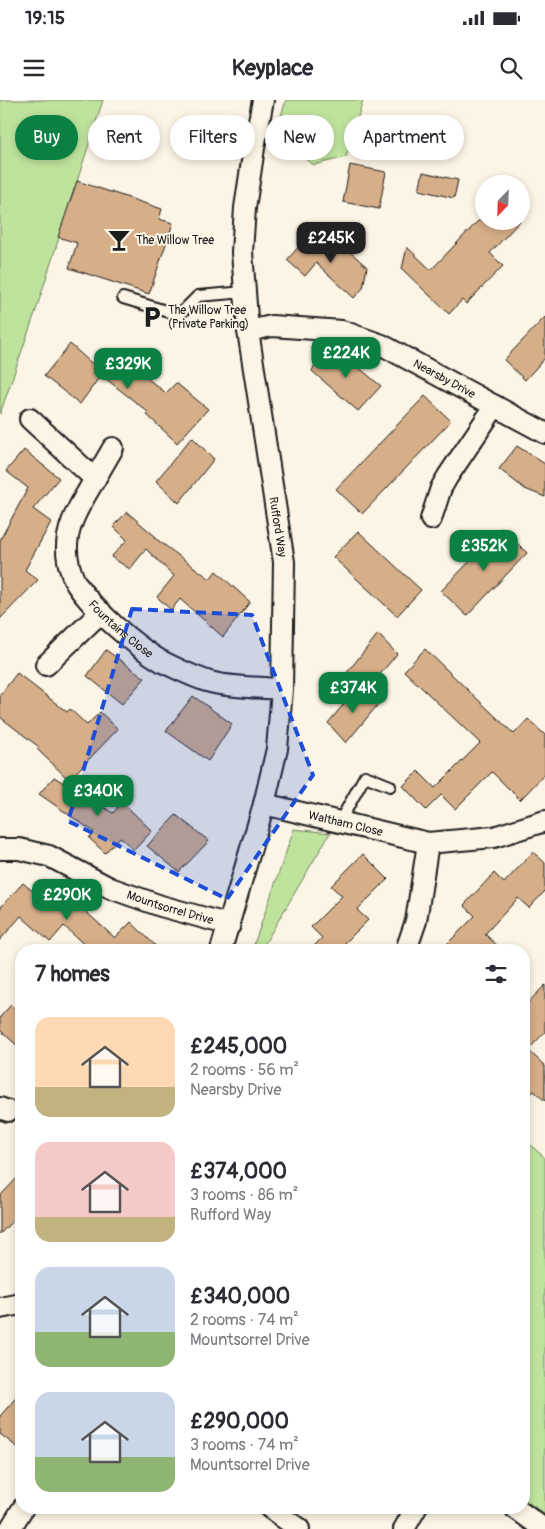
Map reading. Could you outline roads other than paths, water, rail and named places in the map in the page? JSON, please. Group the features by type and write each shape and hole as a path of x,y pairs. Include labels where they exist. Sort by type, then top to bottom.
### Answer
{"street":[{"name":"Rufford Way","path":"223,944 264,804 277,749 282,689 284,562 248,331 242,252 245,208 263,100"},
{"name":"Nearsby Drive","path":"248,331 272,326 342,331 382,345 545,433"},
{"path":"431,520 441,488 495,406"},
{"path":"30,419 95,479"},
{"name":"Fountains Close","path":"113,448 77,508 68,533 67,559 76,584 101,612 130,638 161,660 210,682 282,689"},
{"path":"46,665 101,612"},
{"name":"Waltham Close","path":"264,804 339,823 428,842 494,837 545,822"},
{"path":"408,944 416,921 428,842"},
{"name":"Mountsorrel Drive","path":"0,849 19,849 49,856 110,888 161,906 230,925"},
{"path":"0,1308 15,1305"},
{"path":"10,1529 19,1514"},
{"path":"278,1514 299,1529"},
{"path":"404,1529 413,1514"},
{"path":"523,1514 544,1529"}],"lane":[{"path":"123,298 179,315 198,296 245,292"},
{"path":"339,823 365,776 390,786"}],"place":[{"name":"The Willow Tree","path":"119,240"},
{"name":"The Willow Tree (Private Parking)","path":"152,317"}]}
